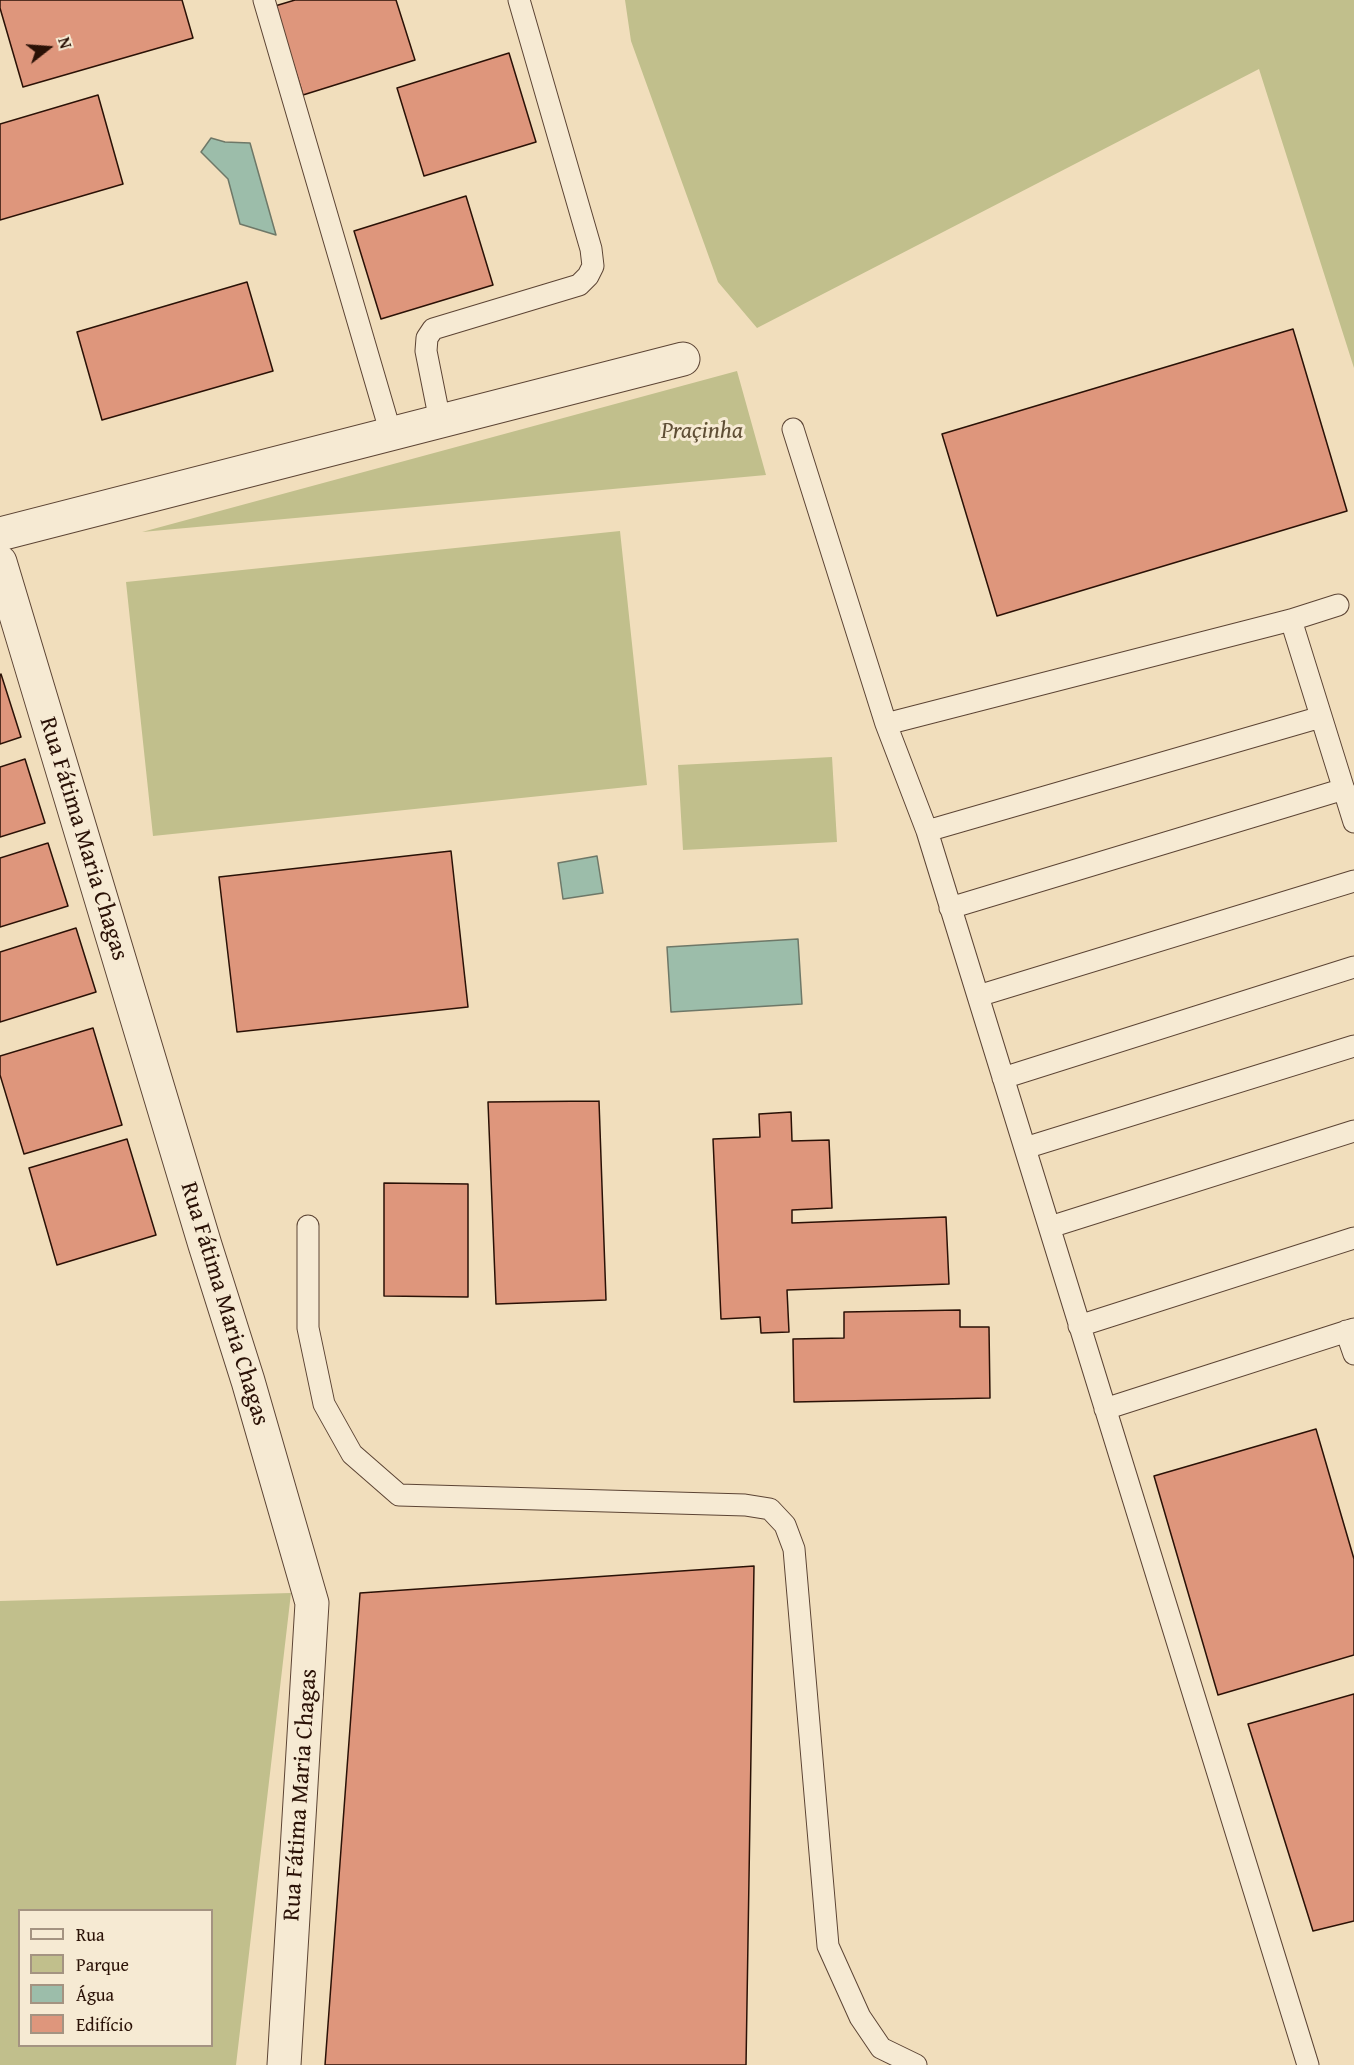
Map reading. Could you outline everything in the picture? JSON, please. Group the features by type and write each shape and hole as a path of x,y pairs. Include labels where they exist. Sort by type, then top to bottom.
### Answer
{"street":[{"path":"0,534 683,359"},
{"name":"Rua Fátima Maria Chagas","path":"0,562 248,1381 312,1603 284,2065"}],"lane":[{"path":"264,0 391,434"},
{"path":"440,421 426,351 427,338 433,329 579,285 588,276 593,266 591,249 519,0"},
{"path":"793,429 886,724 927,831 1308,2065"},
{"path":"886,724 1291,620 1338,605"},
{"path":"1291,620 1354,822"},
{"path":"927,831 1321,717"},
{"path":"950,908 1344,789"},
{"path":"978,996 1354,881"},
{"path":"1003,1078 1354,967"},
{"path":"1025,1148 1354,1046"},
{"path":"1050,1227 1354,1131"},
{"path":"308,1226 308,1328 324,1404 352,1454 399,1495 745,1505 770,1509 785,1525 794,1549 828,1946 880,2056 916,2065"},
{"path":"1079,1326 1354,1238"},
{"path":"1105,1409 1350,1330 1354,1354"}],"green space":[{"path":"625,0 1354,0 1354,368 1259,69 757,328 718,282 631,41"},
{"name":"Praçinha","path":"737,371 766,475 142,532"},
{"path":"620,531 647,785 153,836 126,582"},
{"path":"832,757 837,842 683,850 678,765"},
{"path":"291,1593 236,2065 0,2065 0,1601"}],"water":[{"path":"211,138 225,142 250,143 276,235 240,224 228,179 201,152"},
{"path":"597,856 603,893 563,899 558,863"},
{"path":"798,939 802,1004 671,1012 667,947"}],"building":[{"path":"0,0 182,0 193,38 23,87 0,8"},
{"path":"295,0 396,0 415,60 303,95 275,6"},
{"path":"509,53 536,142 424,176 397,88"},
{"path":"98,95 123,184 0,220 0,124"},
{"path":"466,196 493,285 381,319 354,231"},
{"path":"247,282 273,371 102,420 77,332"},
{"path":"1293,329 1347,511 997,616 942,434"},
{"path":"0,675 21,737 0,744"},
{"path":"25,759 45,823 0,837 0,767"},
{"path":"48,843 68,906 0,927 0,858"},
{"path":"451,851 468,1007 237,1032 219,877"},
{"path":"76,928 96,992 0,1022 0,952"},
{"path":"93,1028 122,1125 24,1154 0,1075 0,1056"},
{"path":"599,1101 606,1300 496,1304 488,1102"},
{"path":"791,1112 792,1141 829,1140 832,1208 792,1210 792,1223 946,1217 949,1284 787,1290 789,1332 761,1333 760,1317 721,1319 713,1139 760,1137 759,1114"},
{"path":"127,1139 156,1235 57,1265 29,1168"},
{"path":"384,1183 468,1184 468,1297 384,1296"},
{"path":"960,1310 960,1327 989,1327 990,1398 794,1402 793,1339 844,1338 844,1312"},
{"path":"1316,1429 1354,1559 1354,1655 1218,1695 1154,1476"},
{"path":"754,1566 746,2065 325,2065 360,1593"},
{"path":"1354,1694 1354,1921 1313,1931 1248,1724"}]}
